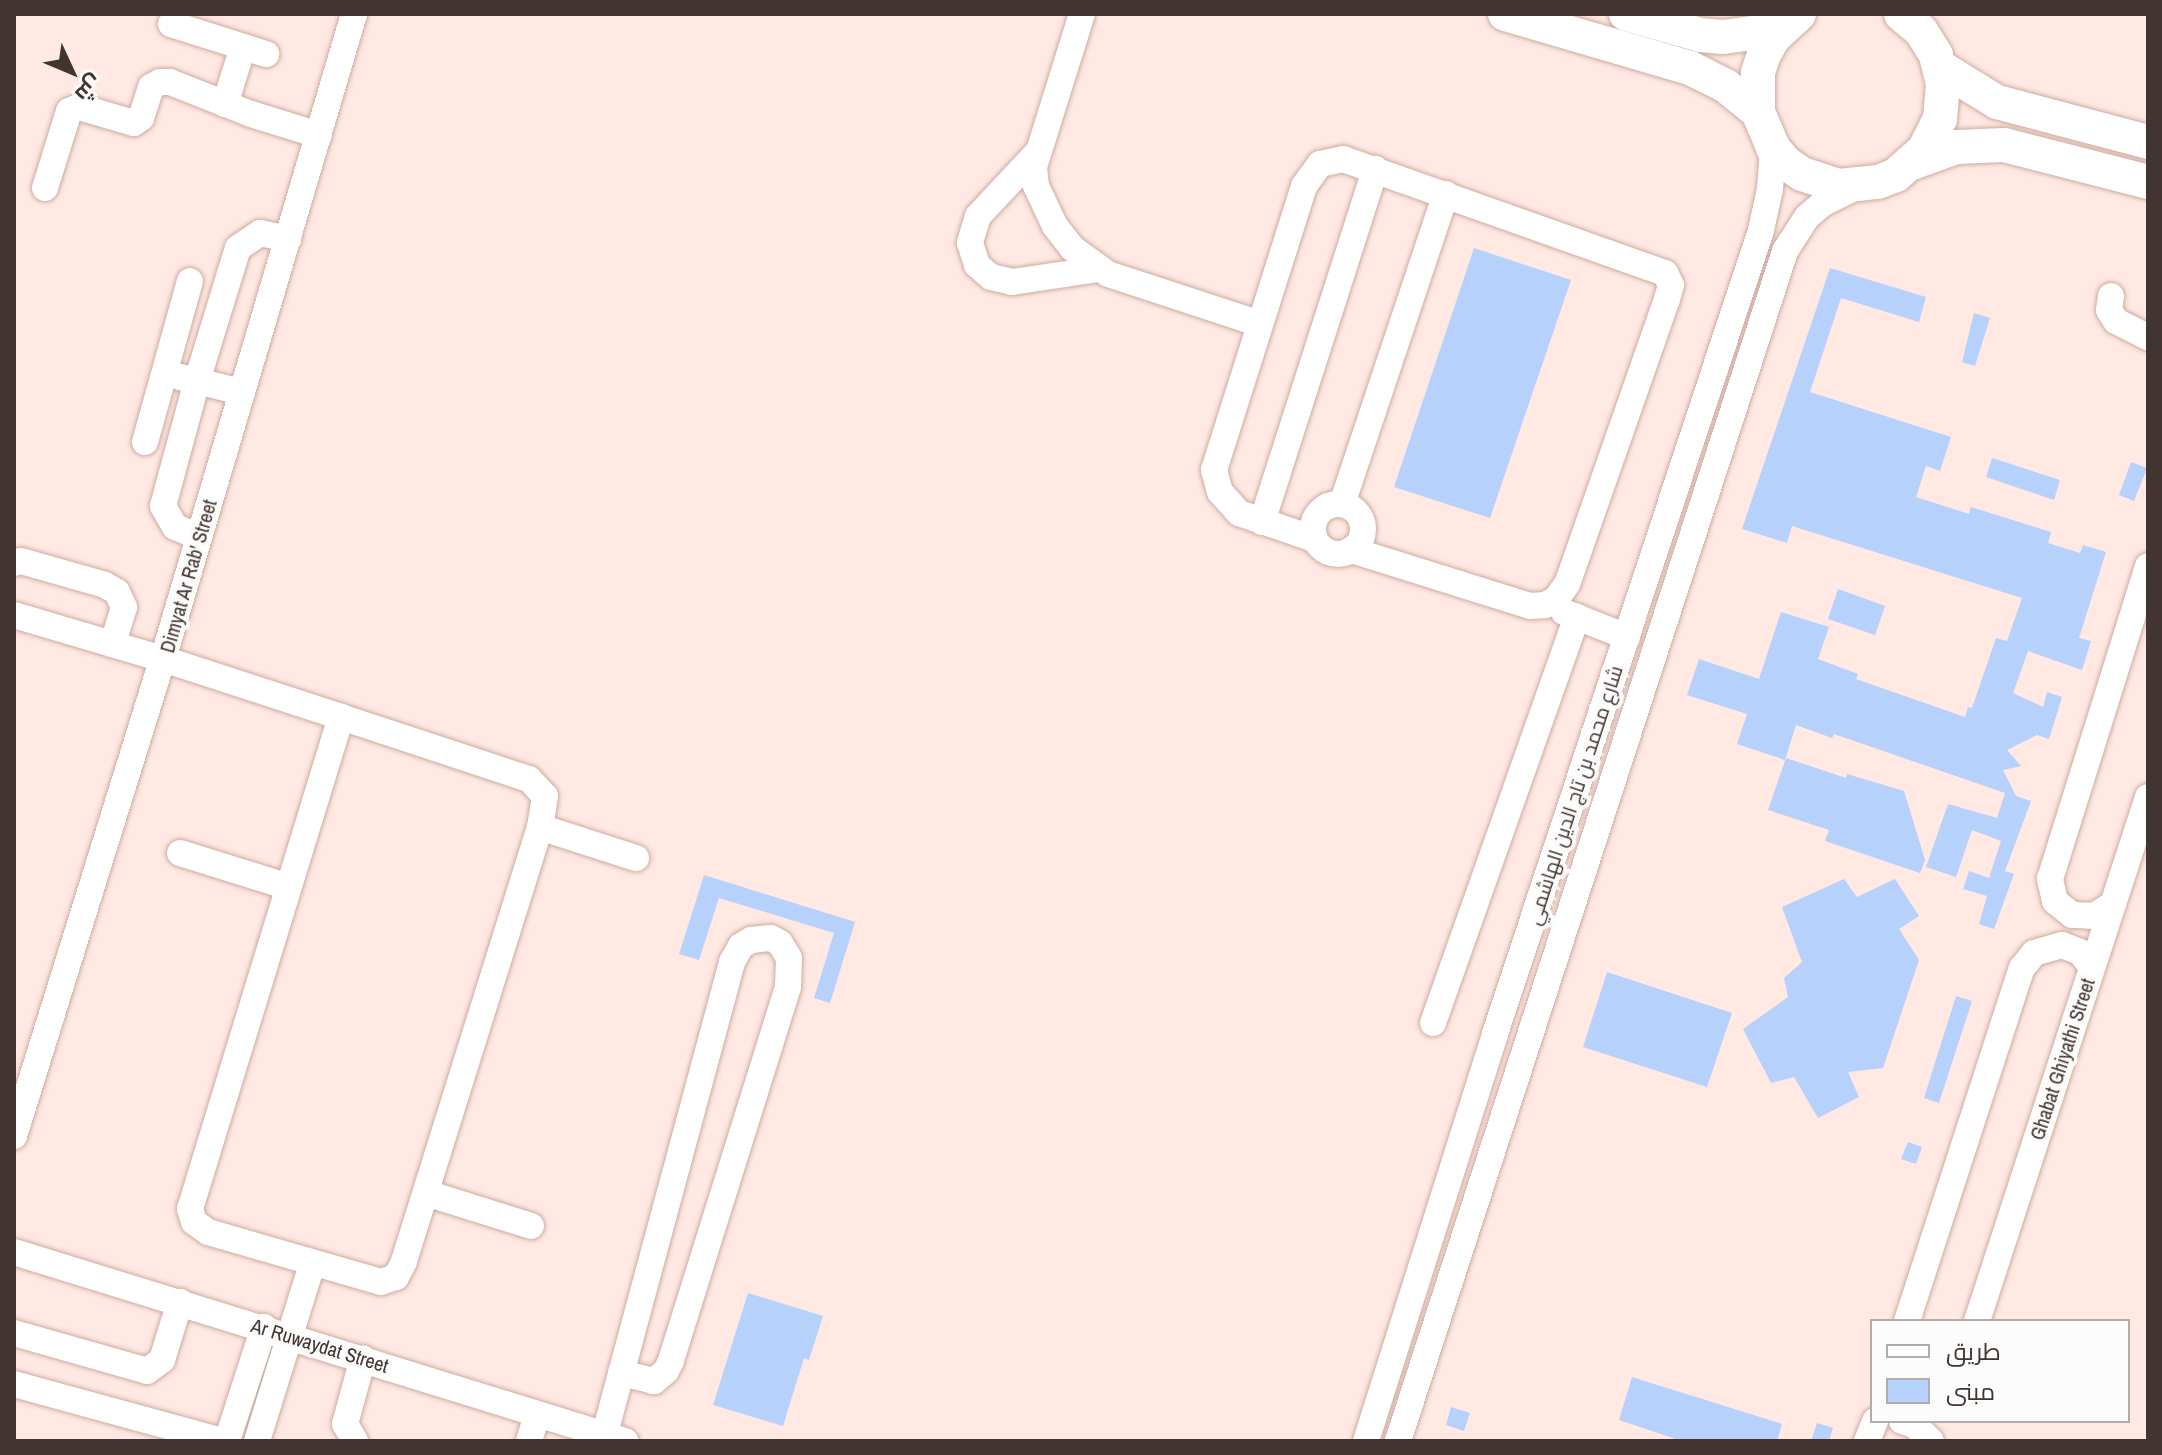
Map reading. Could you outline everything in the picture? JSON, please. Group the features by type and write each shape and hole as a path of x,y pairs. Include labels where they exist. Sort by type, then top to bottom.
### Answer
{"main road":[{"path":"1505,14 1690,68 1726,86 1758,112"},
{"path":"1626,14 1700,35 1723,37 1766,31 1793,18"},
{"path":"1901,14 1997,102 2148,142"},
{"path":"1793,18 1774,37 1761,64 1756,93 1758,112 1773,148 1802,174 1830,184 1859,186 1896,175 1912,163 1929,143 1940,119 1943,102 1934,42"},
{"path":"1912,163 1956,147 2004,145 2148,182"}],"street":[{"name":"Dimyat Ar Rab' Street","path":"14,1136 163,659 354,14"},
{"path":"1081,15 1037,153 1036,186 1044,206 1072,248 1099,269 1126,282 1260,324"},
{"path":"171,24 255,50 225,104"},
{"path":"45,188 65,116 74,108 134,123 141,118 151,87 165,81 319,135"},
{"name":"شارع محمد بن تاج الدين الهاشمي","path":"1366,1441 1500,1019 1761,230 1770,189 1773,148"},
{"path":"1037,153 978,216 970,243 977,265 991,277 1012,282 1099,269"},
{"path":"1314,539 1239,513 1220,492 1214,470 1309,175 1330,160 1343,159 1658,269 1671,285 1567,584 1556,599 1545,605"},
{"path":"1262,522 1375,169"},
{"name":"شارع محمد بن تاج الدين الهاشمي","path":"1398,1441 1785,251 1807,217 1831,199 1859,186"},
{"path":"1342,504 1446,194"},
{"path":"199,537 175,527 163,506 197,381 238,248 260,233 288,239"},
{"path":"145,442 190,281"},
{"path":"2111,296 2109,310 2116,321 2148,337"},
{"path":"164,373 242,392"},
{"path":"1351,550 1361,537 1362,522 1355,510 1342,504 1321,510 1313,523 1314,539 1319,546 1334,554 1351,550 1513,602 1545,605 1627,637"},
{"path":"14,563 21,561 105,585 117,592 124,607 113,644"},
{"path":"2113,904 2094,916 2072,915 2055,901 2050,879 2148,566"},
{"path":"14,615 163,659 341,717 529,779 545,796 540,827 404,1262 396,1277 381,1282 208,1232 194,1222 190,1209 286,886 341,717"},
{"path":"1433,1023 1577,617"},
{"name":"Ghabat Ghiyathi Street","path":"1978,1319 2148,797"},
{"path":"540,827 636,858"},
{"path":"180,853 286,886"},
{"path":"615,1437 621,1373 732,962 741,946 751,940 771,938 780,943 789,958 788,987 671,1361 666,1371 654,1381 621,1373"},
{"path":"1908,1319 2022,968 2034,953 2062,945 2080,952 2092,967"},
{"path":"426,1193 531,1226"},
{"name":"Ar Ruwaydat Street","path":"14,1252 615,1437"},
{"path":"14,1384 225,1441 276,1331 312,1264"},
{"path":"14,1333 147,1371 162,1360 180,1302"},
{"path":"257,1441 276,1331"},
{"path":"355,1441 345,1424 363,1358"},
{"path":"529,1441 537,1414"},
{"path":"1908,1423 1934,1441 1943,1423"}],"building":[{"path":"1474,248 1571,280 1490,518 1394,487"},
{"path":"1830,268 1926,297 1919,322 1841,298 1810,392 1951,437 1940,471 1926,466 1916,497 1969,514 1971,507 2051,532 2048,543 2080,553 2083,545 2106,552 2079,638 2091,641 2082,670 2028,651 2013,693 2043,707 2047,692 2062,697 2049,739 2037,735 2007,750 2021,766 2003,770 2016,796 2031,801 2005,871 2014,874 1994,929 1979,924 1987,896 1963,889 1969,871 1989,878 2001,841 1972,830 1956,877 1926,867 1948,804 1997,818 2005,793 1834,734 1832,738 1796,725 1785,760 1737,744 1747,714 1687,695 1699,659 1759,679 1781,612 1829,627 1818,659 1858,674 1856,679 1965,717 1968,707 1972,708 1996,638 2007,641 2022,598 1792,526 1787,543 1742,529"},
{"path":"1974,313 1990,318 1975,366 1962,362"},
{"path":"1992,458 2060,480 2054,500 1986,477"},
{"path":"2131,462 2147,468 2134,501 2119,495"},
{"path":"1838,589 1885,606 1875,635 1828,619"},
{"path":"1786,758 1846,778 1847,774 1904,791 1925,860 1920,873 1825,841 1829,830 1768,810"},
{"path":"704,875 855,922 830,1003 814,998 834,933 719,898 699,960 679,954"},
{"path":"1844,879 1857,897 1895,879 1919,916 1899,929 1919,960 1883,1068 1848,1072 1859,1097 1818,1118 1794,1077 1771,1083 1743,1029 1788,997 1784,978 1802,962 1782,907"},
{"path":"1607,972 1732,1013 1707,1087 1583,1047"},
{"path":"1956,996 1972,1001 1939,1103 1924,1098"},
{"path":"1908,1142 1922,1147 1916,1164 1901,1159"},
{"path":"748,1293 823,1316 809,1360 804,1358 783,1426 713,1405"},
{"path":"1632,1377 1782,1424 1777,1441 1682,1441 1619,1420"},
{"path":"1451,1407 1470,1413 1464,1431 1446,1425"},
{"path":"1817,1423 1833,1428 1829,1441 1811,1441"}]}
